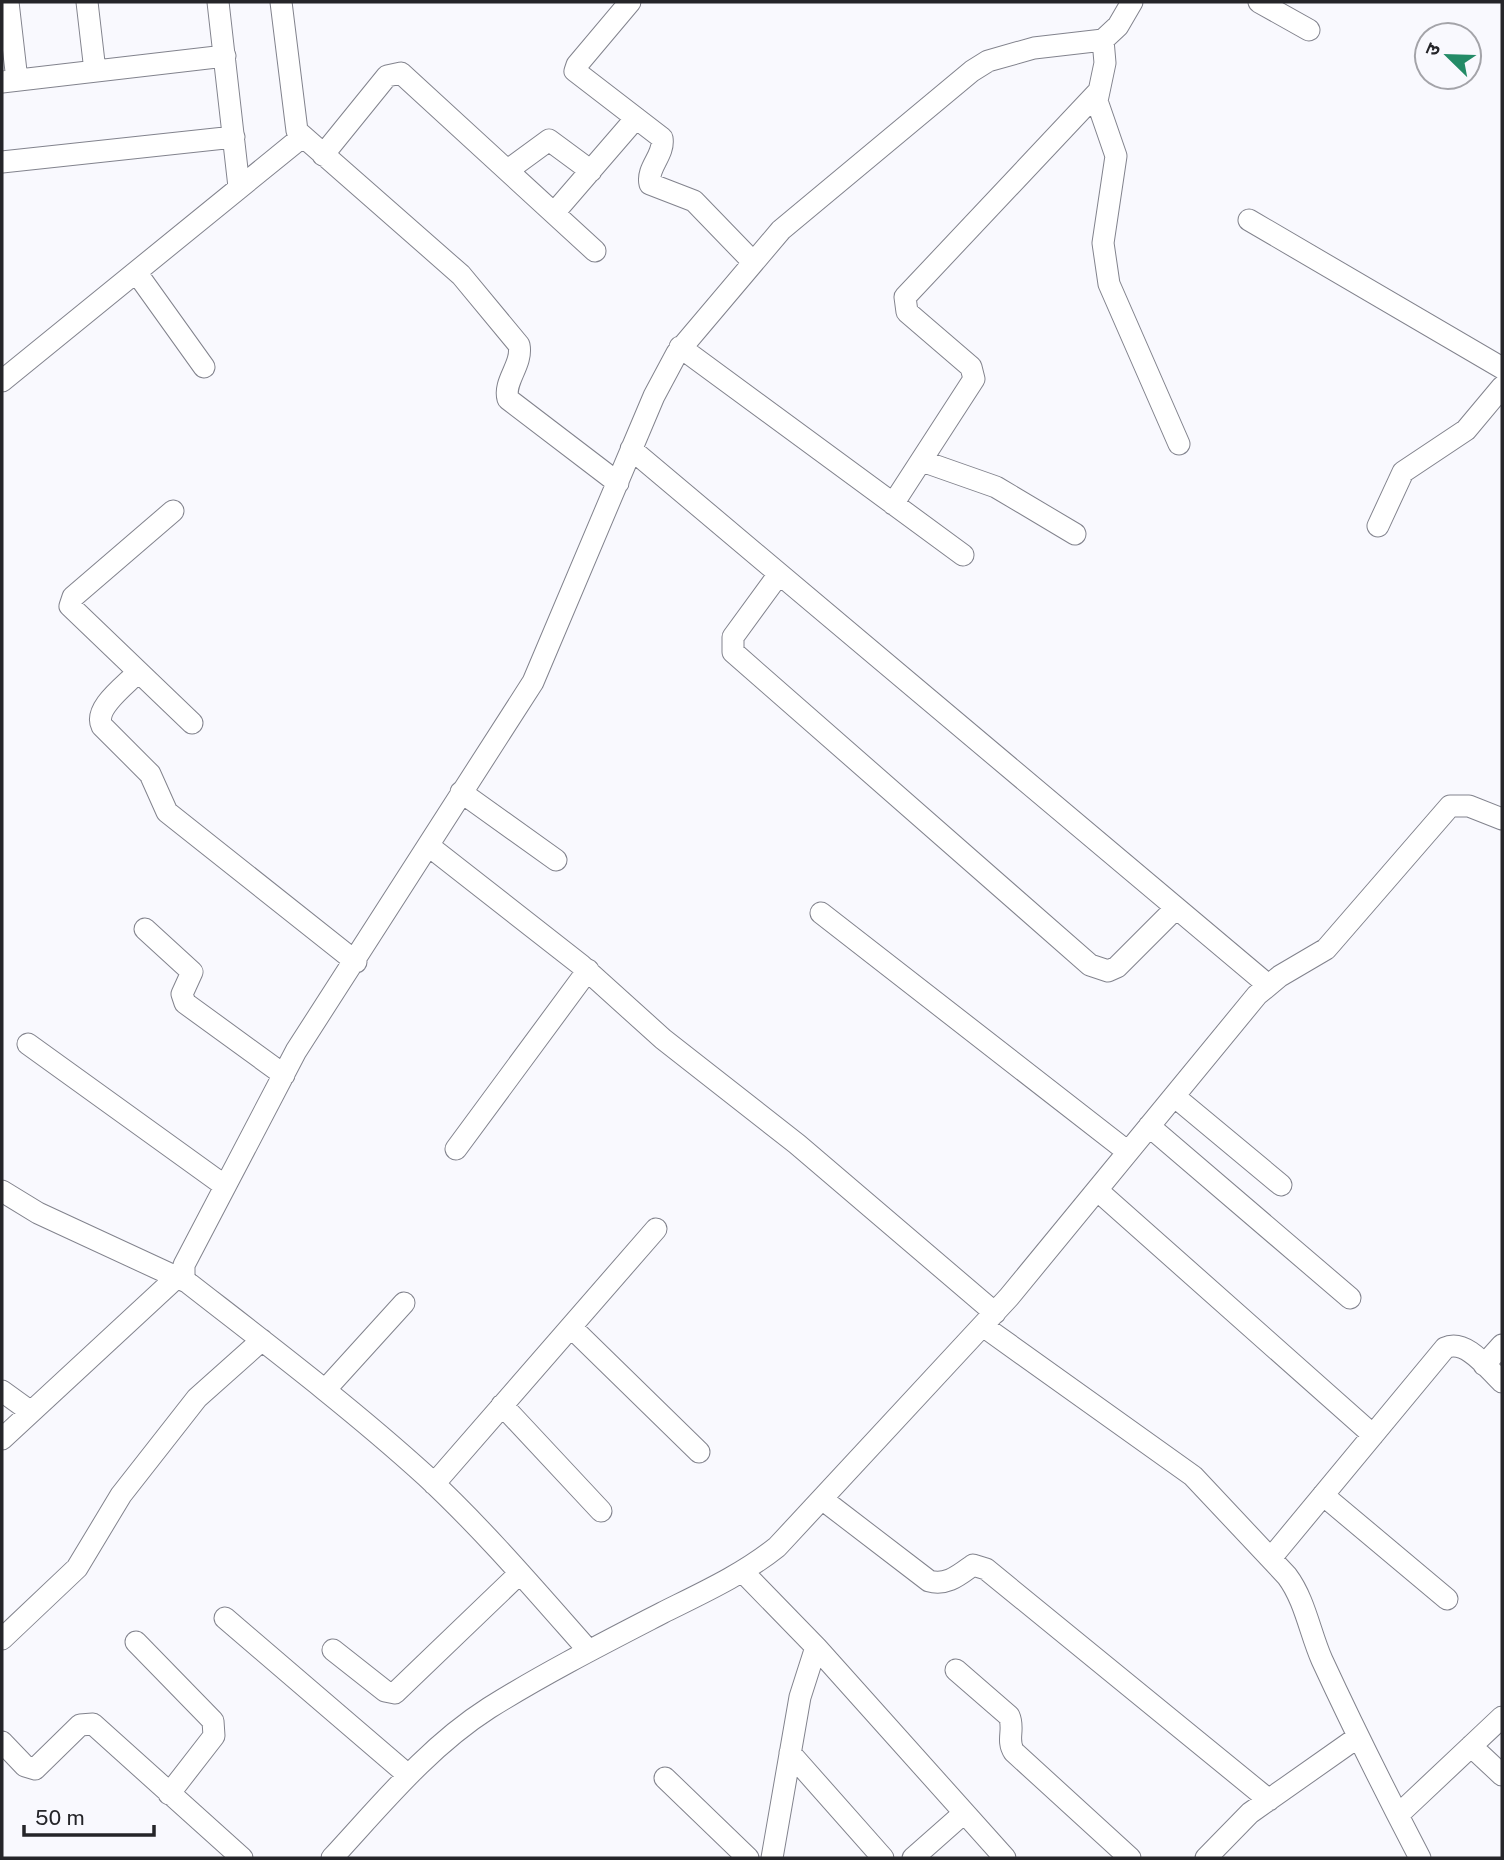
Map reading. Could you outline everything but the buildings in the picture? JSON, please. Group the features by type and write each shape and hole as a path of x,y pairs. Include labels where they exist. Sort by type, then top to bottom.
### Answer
{"street":[{"path":"8,2 9,81 225,56"},
{"path":"87,2 95,71"},
{"path":"218,2 239,187"},
{"path":"281,2 294,123 302,137 461,275 515,338 521,355 507,389 512,403 618,483"},
{"path":"630,2 575,68 577,74 664,142 649,176 650,184 694,201 753,262"},
{"path":"1259,2 1309,30"},
{"path":"2,1439 184,1278 184,1265 305,1038 534,682 654,396 680,347 793,219 972,71 988,61 1034,48 1104,40 1118,26 1129,3"},
{"path":"1104,40 1105,63 1098,92 1098,109 1116,156 1103,243 1104,265 1179,444"},
{"path":"323,155 387,76 401,73 595,251"},
{"path":"893,504 973,385 974,373 907,312 905,297 1098,92"},
{"path":"554,213 636,118"},
{"path":"2,162 234,137"},
{"path":"2,381 302,137"},
{"path":"508,170 548,140 591,171"},
{"path":"1249,220 1502,368"},
{"path":"136,272 204,367"},
{"path":"680,347 963,555"},
{"path":"1378,526 1403,472 1466,430 1502,387"},
{"path":"631,449 1268,985"},
{"path":"922,461 996,487 1075,534"},
{"path":"173,511 71,601 72,610 192,723"},
{"path":"779,574 733,637 733,652 1090,965 1108,971 1117,967 1176,908"},
{"path":"138,672 102,710 102,726 150,774 167,812 356,961"},
{"path":"461,792 556,860"},
{"path":"332,1858 408,1775 444,1741 488,1709 589,1651 743,1572 777,1547 989,1319 1268,985 1326,949 1450,806 1469,806 1502,819"},
{"path":"429,846 588,970 663,1039 809,1154 989,1319 1193,1476 1295,1586 1316,1645 1358,1737 1420,1858"},
{"path":"821,913 1128,1152"},
{"path":"145,929 192,972 182,995 185,1003 284,1075"},
{"path":"456,1149 588,970"},
{"path":"28,1044 225,1186"},
{"path":"1174,1096 1281,1185"},
{"path":"1149,1126 1350,1298"},
{"path":"1097,1190 1373,1434"},
{"path":"2,1191 38,1213 182,1280 262,1340 325,1390 433,1484 520,1573 589,1651"},
{"path":"433,1484 656,1228"},
{"path":"325,1390 404,1303"},
{"path":"571,1327 699,1452"},
{"path":"2,1639 77,1567 114,1505 197,1398 262,1340"},
{"path":"1270,1558 1445,1348 1452,1345 1464,1347 1502,1382"},
{"path":"1484,1364 1502,1345"},
{"path":"2,1391 31,1412"},
{"path":"502,1405 601,1511"},
{"path":"1323,1495 1447,1599"},
{"path":"822,1499 929,1581 950,1581 973,1565 986,1569 1269,1800"},
{"path":"743,1572 816,1647 1004,1858"},
{"path":"332,1650 385,1691 396,1693 520,1573"},
{"path":"225,1618 408,1775"},
{"path":"136,1642 213,1721 216,1729 214,1736 169,1794"},
{"path":"772,1858 800,1697 816,1647"},
{"path":"956,1670 1009,1716 1012,1727 1009,1742 1014,1752 1129,1858"},
{"path":"1398,1815 1502,1717"},
{"path":"2,1742 24,1766 35,1769 80,1725 89,1722 242,1858"},
{"path":"1206,1858 1233,1829 1269,1800 1358,1737"},
{"path":"1472,1746 1502,1775"},
{"path":"790,1753 883,1858"},
{"path":"665,1778 748,1858"},
{"path":"913,1858 964,1813"}]}
